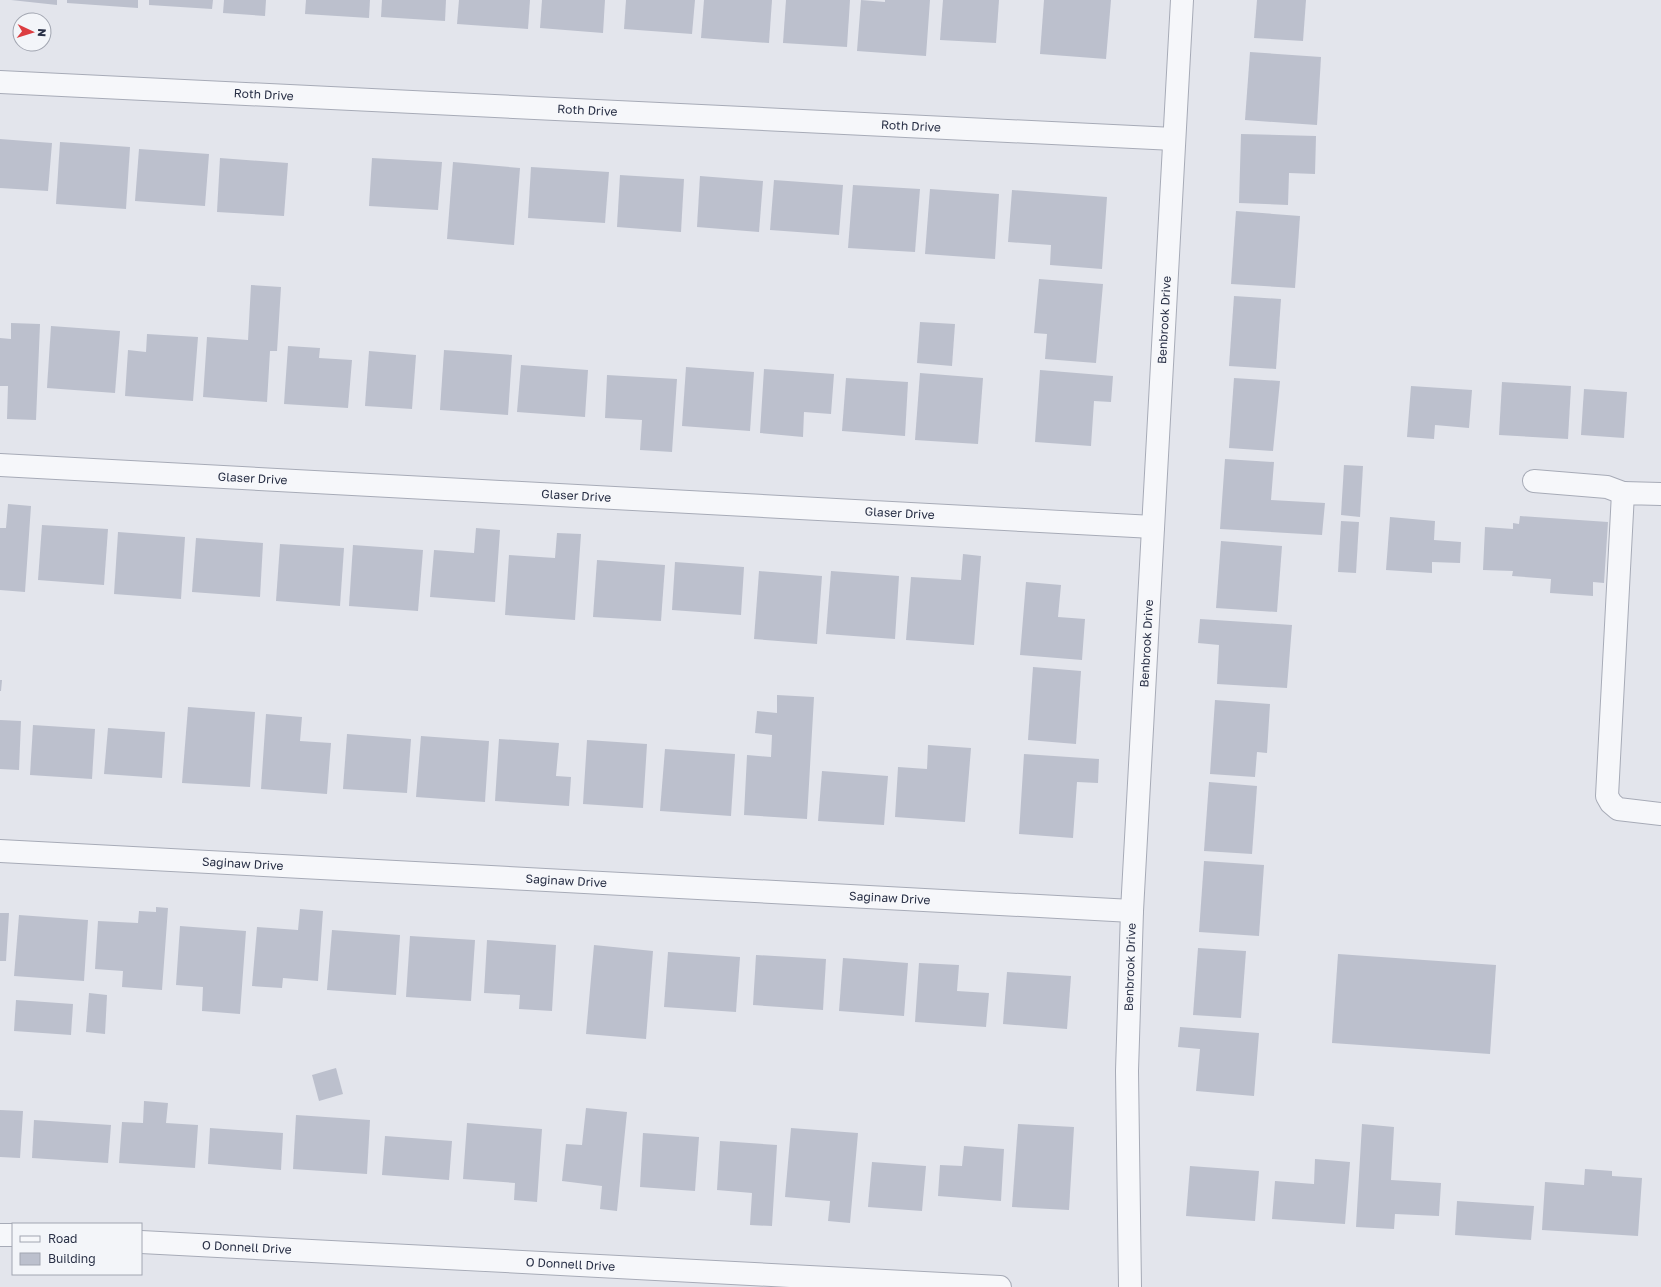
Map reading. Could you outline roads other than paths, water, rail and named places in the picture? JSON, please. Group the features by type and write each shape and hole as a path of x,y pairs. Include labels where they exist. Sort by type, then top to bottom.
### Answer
{"street":[{"name":"Benbrook Drive","path":"1130,1287 1127,1071 1132,911 1182,0"},
{"name":"Roth Drive","path":"0,82 1174,138"},
{"name":"Glaser Drive","path":"0,465 1153,527"},
{"path":"1534,481 1607,487 1623,493 1661,494"},
{"path":"1623,493 1607,796 1611,803 1618,809 1661,814"},
{"name":"Saginaw Drive","path":"0,851 1132,911"},
{"path":"0,1234 12,1235"},
{"name":"O Donnell Drive","path":"142,1242 1000,1287"}]}
